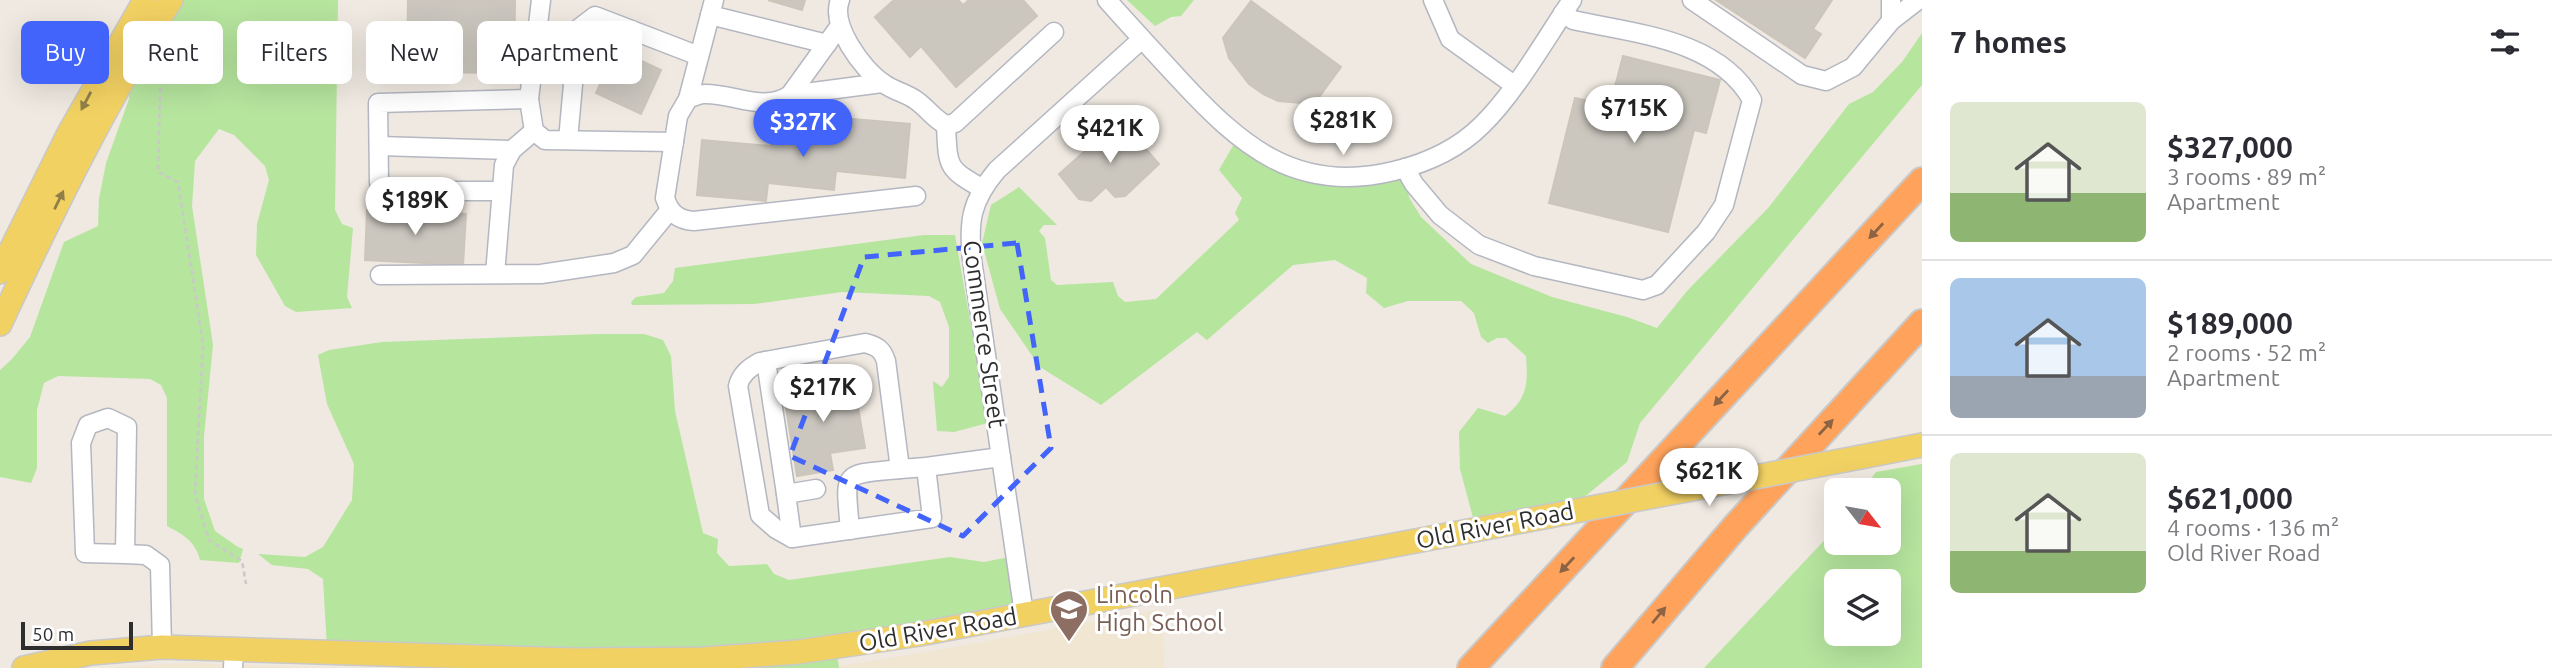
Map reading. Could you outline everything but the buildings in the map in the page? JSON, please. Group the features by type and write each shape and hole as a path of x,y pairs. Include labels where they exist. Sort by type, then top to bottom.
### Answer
{"highway":[{"path":"1471,668 1922,181"},
{"path":"1615,668 1727,536 1922,323"}],"main road":[{"path":"0,324 13,262 69,132 145,0"},
{"path":"13,262 172,0"},
{"name":"Old River Road","path":"24,668 91,653 162,647 233,658 538,663 777,654 856,645 1922,445"}],"street":[{"path":"541,0 529,99 534,131 545,140 674,142"},
{"path":"840,0 837,8 839,27 859,58 882,83 918,101 934,119 946,125 955,123 1054,32"},
{"path":"1107,0 1224,127 1244,143 1267,157 1292,167 1332,176 1370,176 1405,168 1439,156 1467,138 1492,114 1567,7"},
{"path":"1433,0 1450,39 1514,85"},
{"path":"1692,0 1802,75 1826,81 1853,67 1891,21 1918,0"},
{"path":"1891,0 1891,21"},
{"path":"1405,168 1413,184 1440,215 1479,245 1534,266 1624,287 1643,290 1657,285 1706,232 1724,205 1752,100 1744,86 1709,57 1684,45 1573,20 1567,7"},
{"path":"827,44 712,8 688,99 678,116 665,198 670,211 683,220 694,221 916,196"},
{"path":"568,140 579,29 595,16 699,56"},
{"path":"688,99 703,94 762,103 781,101 790,95 839,27"},
{"name":"Commerce Street","path":"1024,614 970,241 973,211 983,189 1008,160 1142,39"},
{"path":"790,95 882,83"},
{"path":"501,191 387,191 379,183 378,103 529,99"},
{"path":"946,125 948,161 957,174 983,189"},
{"path":"495,274 504,165 512,150 534,131"},
{"path":"379,146 512,150"},
{"path":"380,275 541,274 614,263 633,255 670,211"},
{"path":"900,469 883,351 876,345 865,343 766,361 751,367 743,374 738,386 760,516 792,538 932,518 926,467"},
{"path":"766,361 792,538"},
{"path":"125,554 127,427 108,418 88,425 81,443 85,554 146,555 160,565 162,647"},
{"path":"850,530 846,485 851,477 858,473 1001,457"},
{"path":"786,494 816,489"}],"path":[{"path":"160,84 158,172 178,182 203,344 195,495 209,540 242,561 246,584"}],"highlighted area":[{"path":"1017,243 1051,448 963,536 790,456 864,257"}],"shaded area":[{"name":"Lincoln High School","path":"1163,609 1164,668 826,668 921,653"},
{"path":"185,663 341,668 99,668"}],"green space":[{"path":"169,0 338,0 338,21 237,21 237,84 337,84 335,210 342,224 353,228 347,297 352,308 296,312 285,306 256,255 257,224 269,180 265,166 234,135 219,129 195,161 192,206 213,345 204,436 204,499 215,531 243,549 239,563 200,560 188,539 167,526 167,398 161,385 150,379 58,376 44,383 37,410 37,468 31,483 0,477 0,370 30,337 64,242 98,226 99,199 106,163 129,99 129,84 223,84 223,21 156,21"},
{"path":"1127,0 1194,0 1181,16 1171,17 1155,26"},
{"path":"1922,33 1922,85 1640,423 1627,462 1577,503 1475,525 1460,469 1459,432 1478,408 1505,416 1513,410 1525,389 1527,365 1526,356 1506,338 1497,338 1488,343 1481,337 1474,313 1461,301 1408,301 1384,308 1366,293 1367,278 1335,260 1293,265 1207,340 1197,332 1101,405 1040,367 1000,309 982,243 991,205 1019,187 1057,225 1044,225 1039,231 1045,238 1051,280 1057,285 1113,282 1118,296 1125,302 1156,299 1239,220 1235,213 1242,198 1219,170 1238,137 1297,165 1345,171 1399,165 1410,199 1421,217 1471,264 1552,297 1657,328 1687,291 1769,207 1849,104 1873,92 1902,62"},
{"path":"924,235 955,235 988,423 954,432 937,431 933,381 942,387 949,377 949,327 940,302 929,296 842,292 754,304 632,305 631,302 636,297 664,293 673,281 675,268"},
{"path":"644,334 663,340 671,356 675,411 703,533 718,539 717,553 729,566 767,564 774,574 789,580 950,557 984,562 1014,556 1025,609 836,644 839,668 571,668 327,648 323,579 308,569 272,565 258,554 305,557 323,547 352,500 354,464 327,404 318,355 329,350 382,342"},
{"path":"1922,464 1922,668 1704,668 1824,541 1824,555 1901,555 1901,478 1872,478 1876,472"}],"place":[{"name":"Lincoln High School","path":"1069,643"}]}
